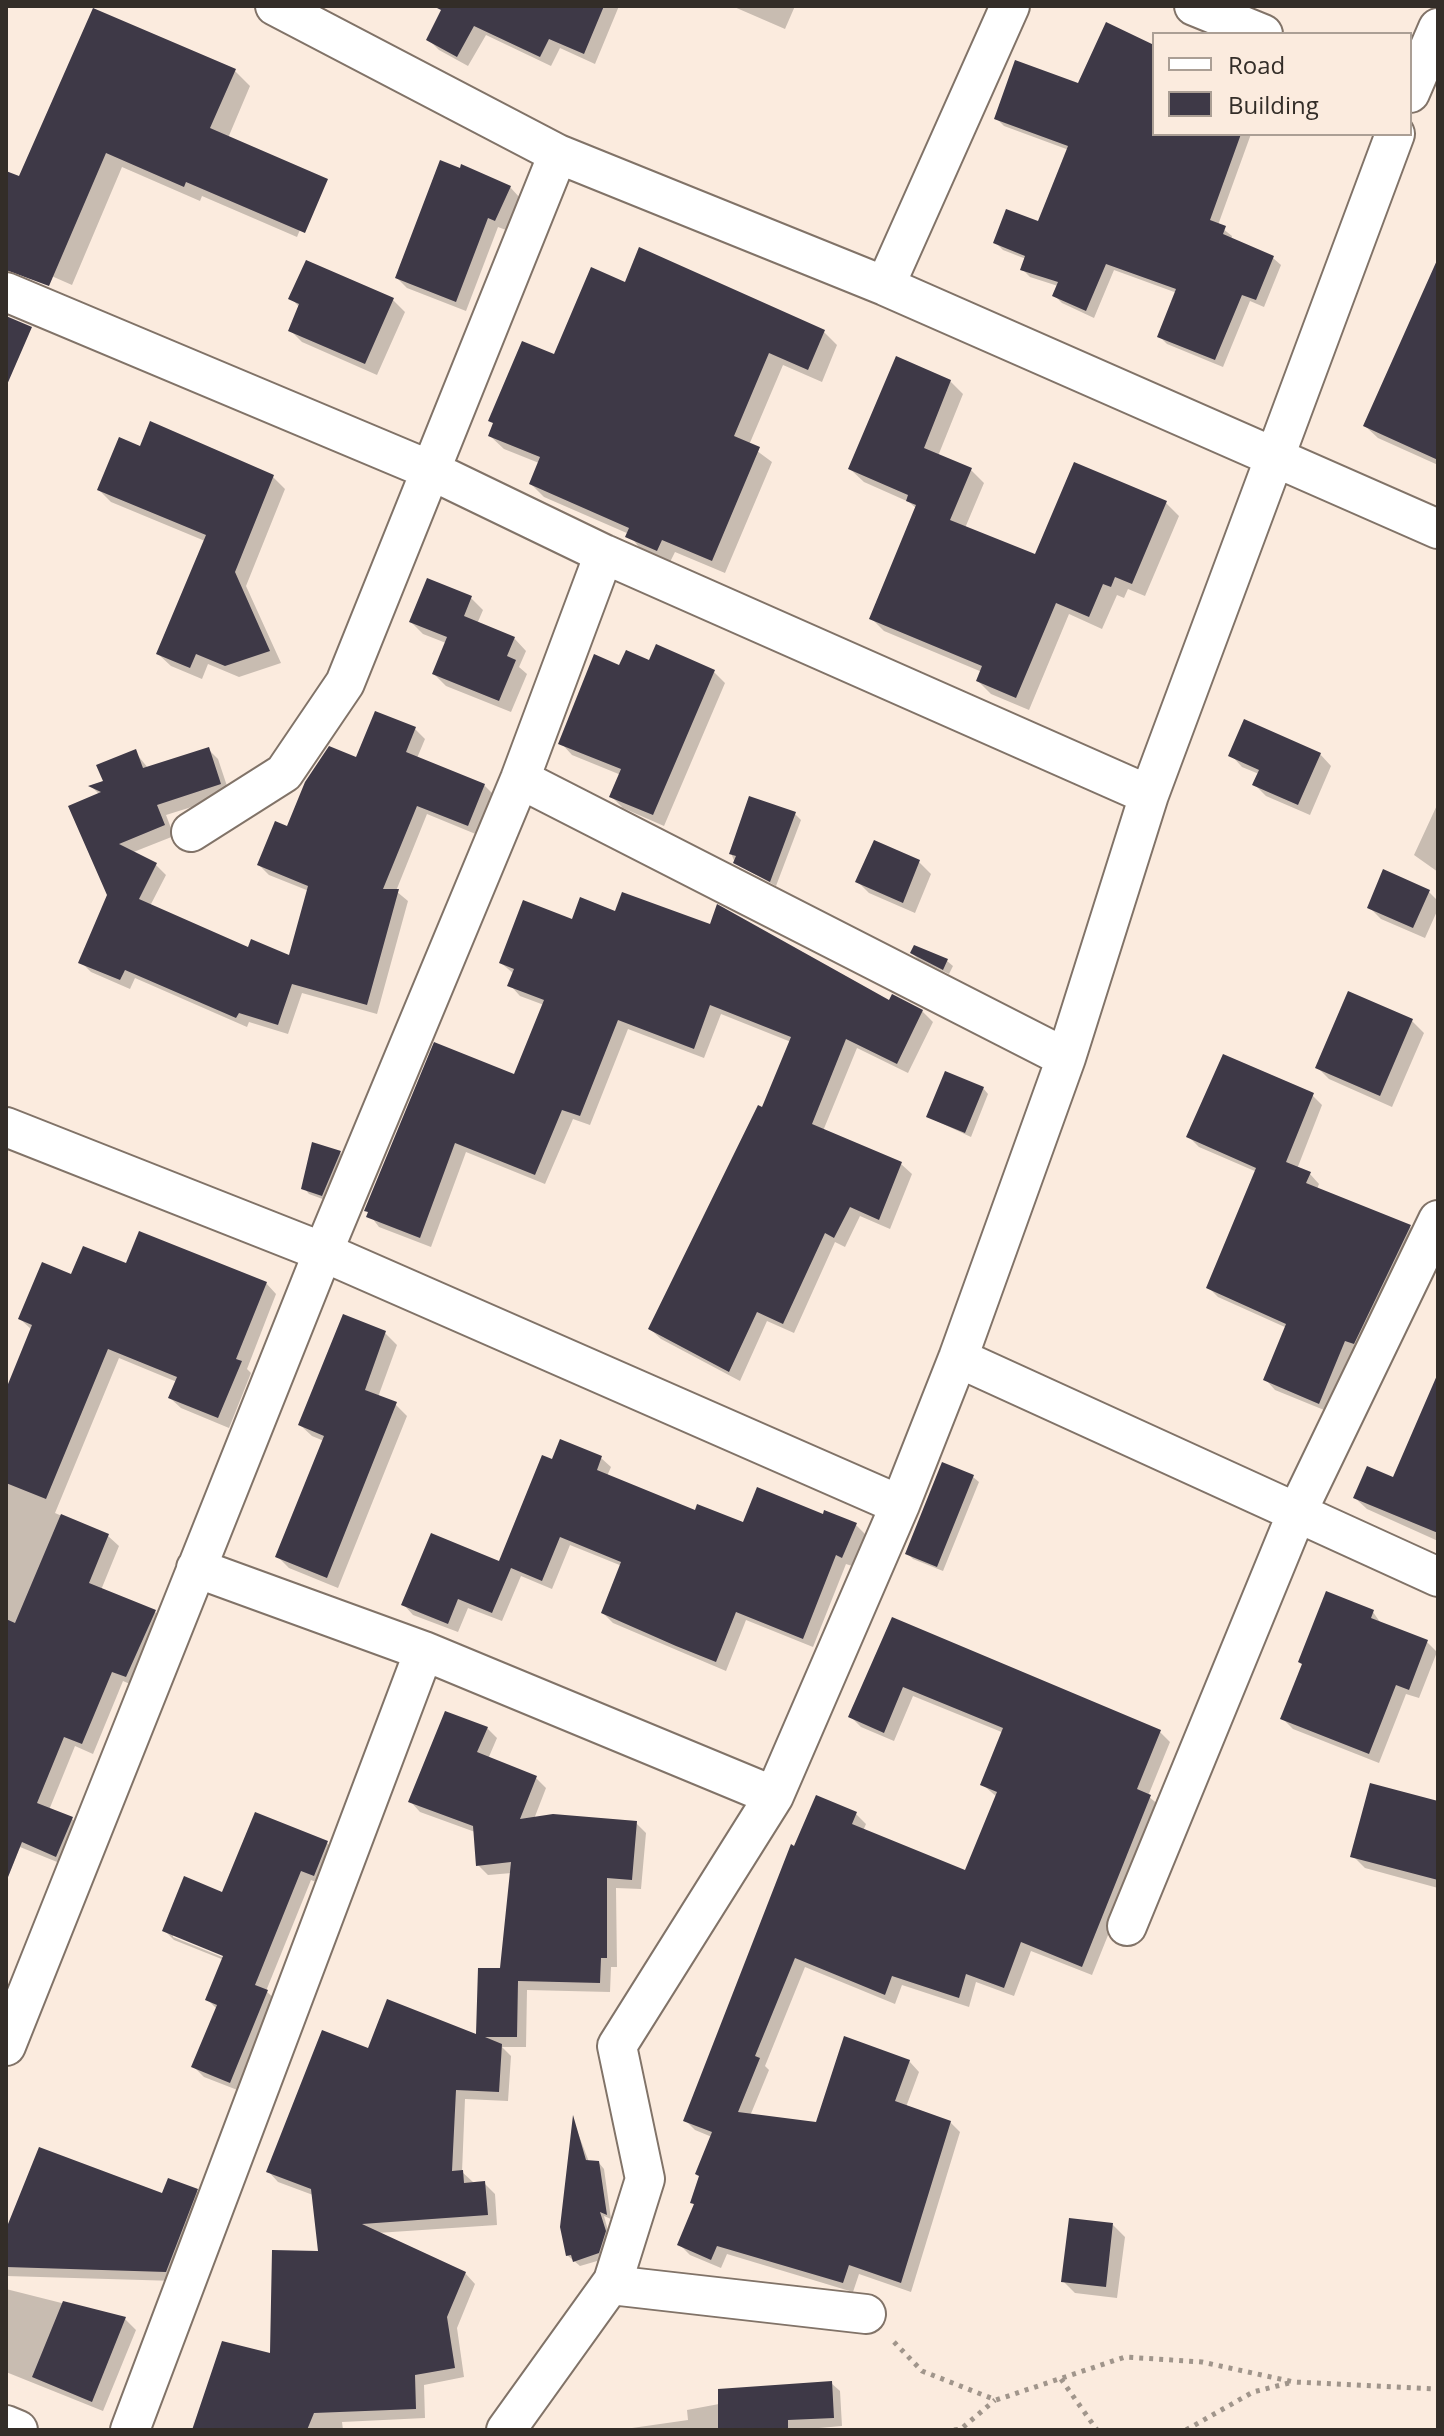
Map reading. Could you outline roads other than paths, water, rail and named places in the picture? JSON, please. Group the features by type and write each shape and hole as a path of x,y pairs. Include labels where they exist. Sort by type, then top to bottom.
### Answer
{"street":[{"path":"275,6 558,154 885,286 1438,529"},
{"path":"885,286 1010,6"},
{"path":"1194,6 1258,32"},
{"path":"1412,88 1438,28"},
{"path":"506,2430 611,2285 645,2179 617,2046 774,1796 900,1505 958,1358 1066,1058 1149,795 1394,136"},
{"path":"191,832 284,773 345,683 558,154"},
{"path":"6,292 430,470 604,554 1149,795"},
{"path":"6,2046 323,1252 520,779 604,554"},
{"path":"520,779 1066,1058"},
{"path":"10,1140 323,1252 900,1505"},
{"path":"1127,1926 1298,1510 1438,1220"},
{"path":"958,1358 1298,1510 1438,1577"},
{"path":"196,1568 424,1651 774,1796"},
{"path":"130,2430 424,1651"},
{"path":"611,2285 866,2314"},
{"path":"6,2425 18,2430"}]}
